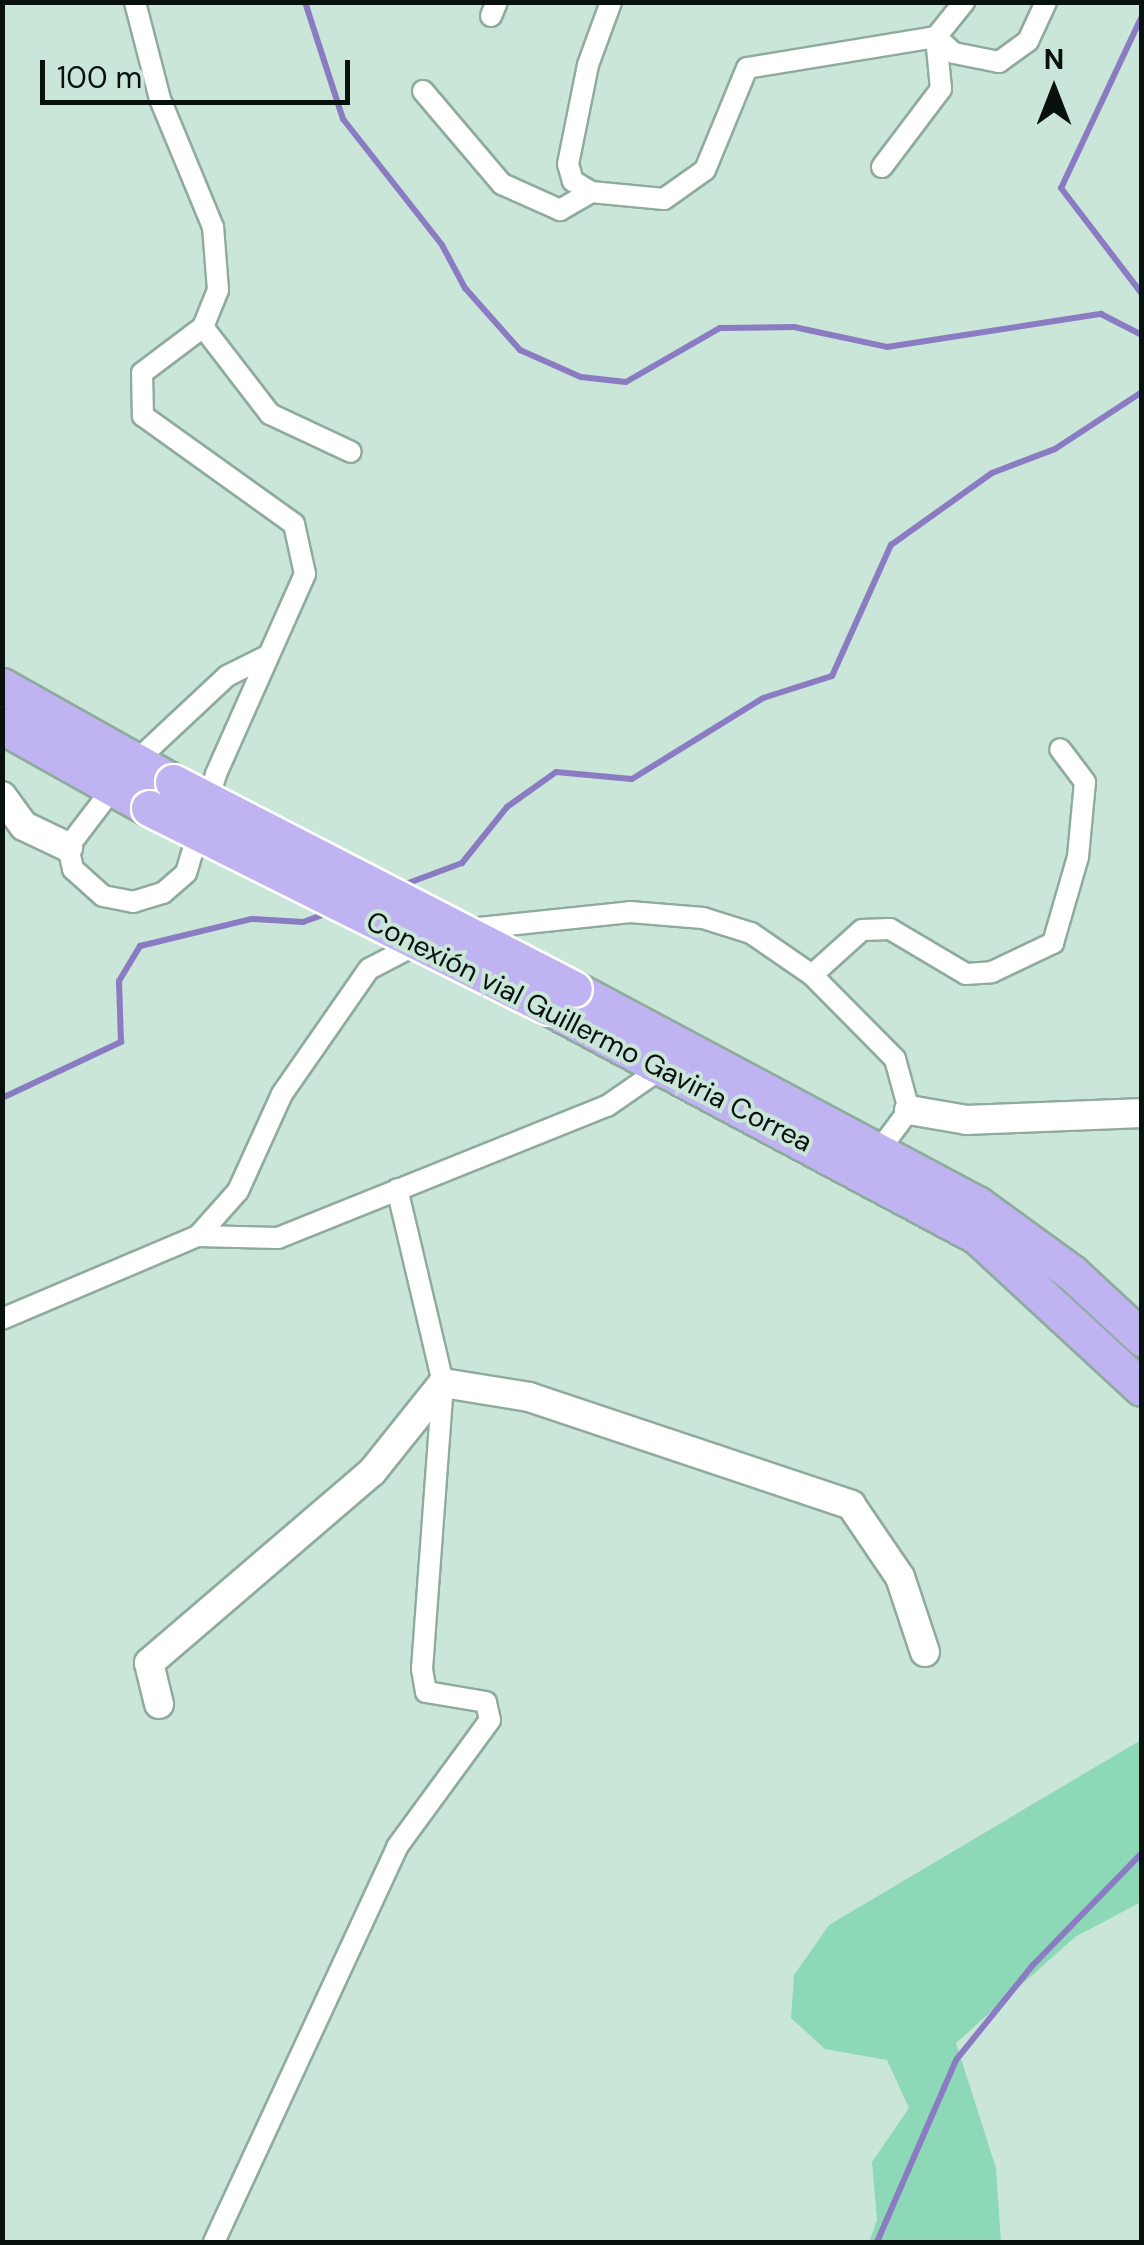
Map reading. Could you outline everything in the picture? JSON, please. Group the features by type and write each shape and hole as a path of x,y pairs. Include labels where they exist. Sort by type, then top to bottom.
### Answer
{"highway":[{"name":"Conexión vial Guillermo Gaviria Correa","path":"2,686 123,776"},
{"name":"Conexión vial Guillermo Gaviria Correa","path":"2,726 123,776 561,998 880,1149 1025,1237 1142,1338"},
{"name":"Conexión vial Guillermo Gaviria Correa","path":"561,998 658,1070 977,1236 1142,1388"}],"street":[{"path":"2,796 24,826 68,846 78,878 103,896 133,902 163,893 186,873 216,774 306,574 294,524 143,416 142,373 203,327 218,290 213,227 160,98 135,2"},
{"path":"611,2 588,65 568,164 573,181 590,192 664,199 705,170 747,68 936,37 964,2"},
{"path":"936,37 954,53 999,62 1028,41 1046,2"},
{"path":"882,166 941,88 936,37"},
{"path":"424,91 502,184 560,210 590,192"},
{"path":"203,327 270,414 350,452"},
{"path":"68,846 123,776 227,676 266,656"},
{"path":"812,976 862,930 890,929 966,974 992,972 1053,943 1078,857 1084,782 1060,749"},
{"path":"198,1236 238,1190 282,1094 370,969 424,940 555,914 703,918 751,933 812,976 896,1059 908,1110 880,1149"},
{"path":"2,1319 198,1236 278,1238 607,1106 658,1070"},
{"path":"908,1110 967,1120 1142,1114"},
{"path":"214,2242 397,1847 490,1720 486,1702 426,1692 422,1669 443,1383 396,1189"},
{"path":"443,1383 529,1397 852,1505 900,1578 925,1652"},
{"path":"159,1704 149,1664 372,1472 443,1383"}],"green space":[{"path":"1141,1740 1141,1902 1075,1937 956,2043 996,2168 1001,2242 869,2242 877,2220 872,2162 909,2108 887,2060 825,2049 791,2018 794,1975 829,1925"}],"waterway":[{"path":"305,2 343,119 442,245 465,288 520,350 581,377 626,382 720,328 794,327 887,347 1101,314 1142,335"},
{"path":"1142,16 1061,188 1142,294"},
{"path":"403,885 462,863 507,807 556,772 632,779 763,698 832,676 891,545 992,473 1055,449 1142,392"},
{"path":"2,1098 121,1042 119,981 140,946 252,919 303,922 330,912"},
{"path":"877,2242 956,2060 1033,1965 1142,1853"}]}
